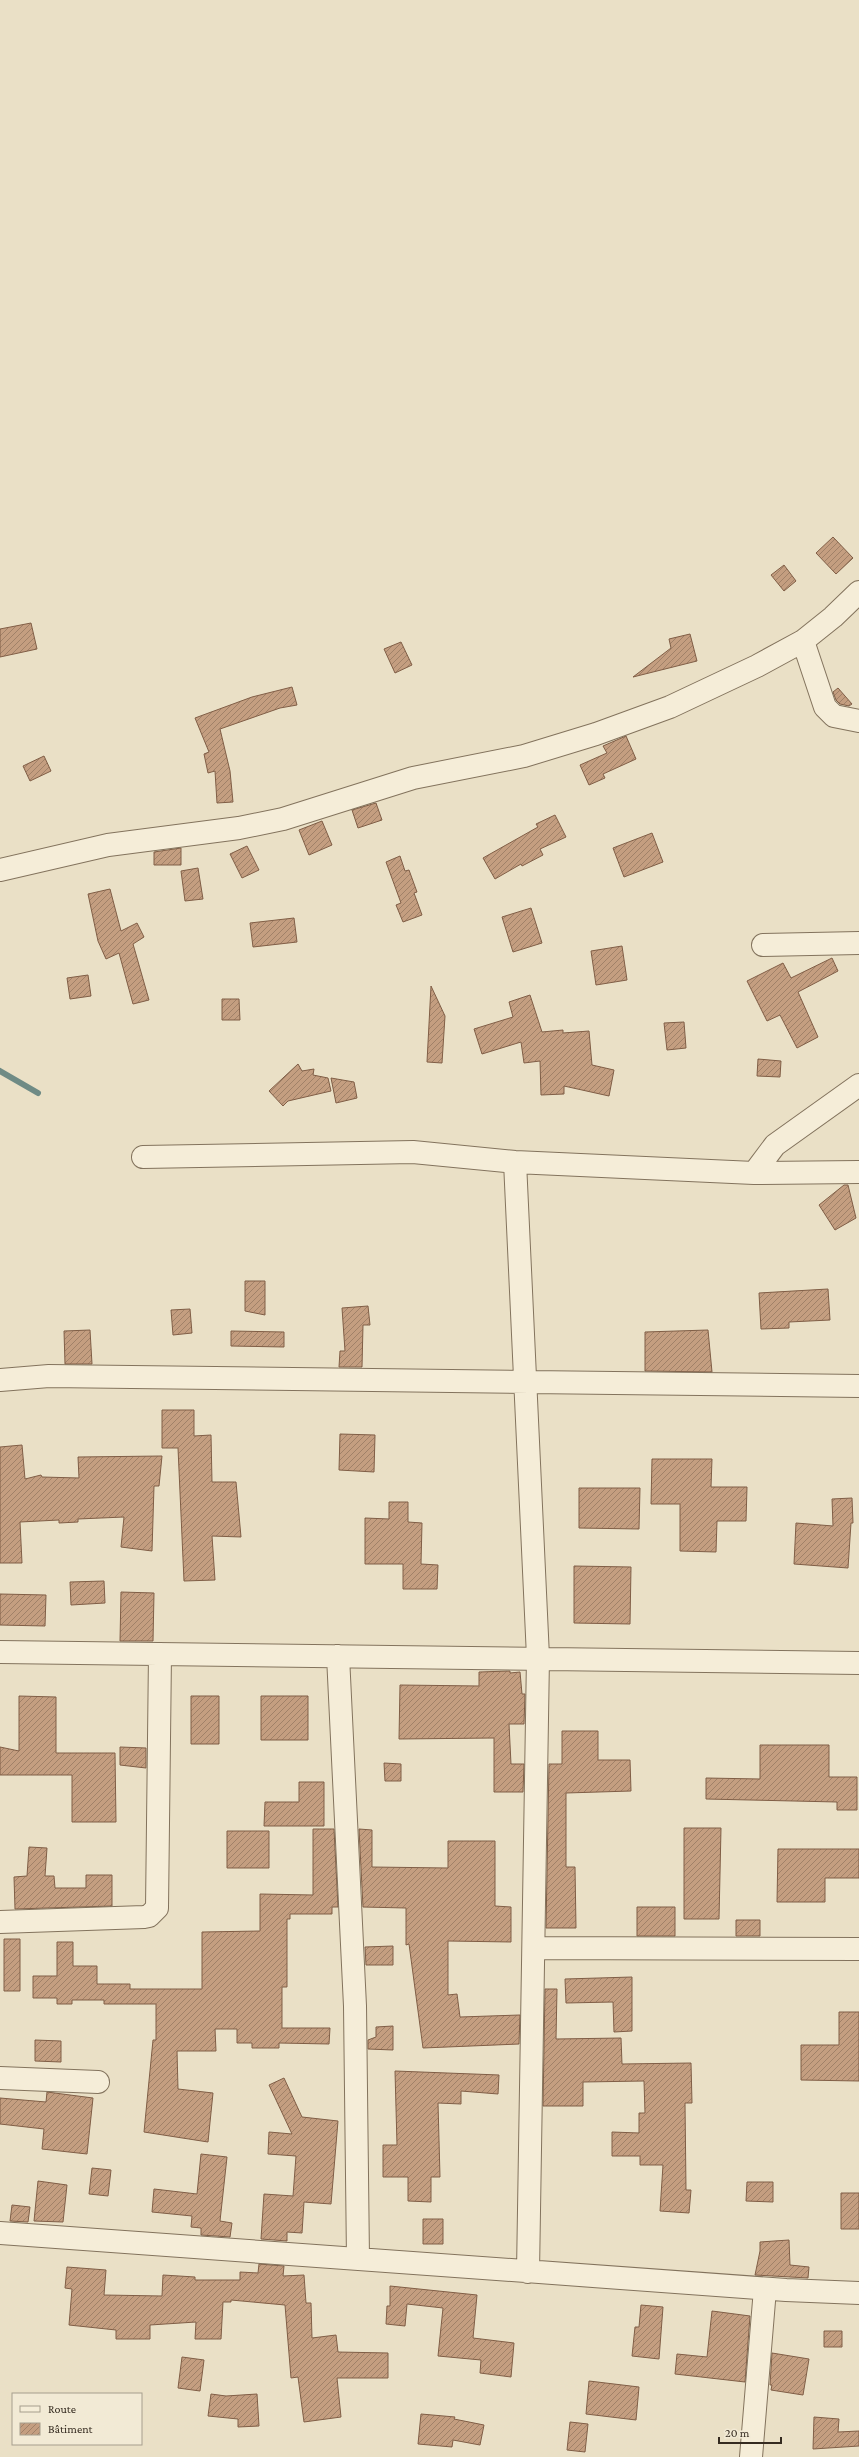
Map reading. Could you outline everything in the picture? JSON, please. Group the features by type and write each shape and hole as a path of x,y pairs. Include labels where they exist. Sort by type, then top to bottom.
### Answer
{"street":[{"path":"0,870 108,845 239,828 276,821 363,795 413,778 524,756 596,734 670,707 757,666 803,641 833,617 859,592"},
{"path":"803,641 825,707 834,716 859,721"},
{"path":"763,945 859,943"},
{"path":"754,1174 775,1146 859,1085"},
{"path":"143,1157 413,1152 515,1162 754,1174 859,1172"},
{"path":"515,1162 527,1383 538,1657 528,2272"},
{"path":"0,1380 49,1376 859,1386"},
{"path":"0,1652 538,1657 859,1663"},
{"path":"0,1922 144,1917 149,1916 157,1908 160,1654"},
{"path":"338,1656 355,2006 358,2259"},
{"path":"534,1948 859,1950"},
{"path":"0,2078 98,2082"},
{"path":"0,2233 528,2272 859,2293"},
{"path":"752,2457 765,2288"}],"building":[{"path":"833,537 853,558 836,574 816,553"},
{"path":"784,565 796,581 784,591 771,575"},
{"path":"31,623 37,649 0,657 0,629"},
{"path":"690,634 697,661 633,677 671,648 669,639"},
{"path":"401,642 412,665 395,673 384,649"},
{"path":"292,687 297,705 280,708 220,729 230,771 233,802 217,803 215,771 208,773 204,754 209,752 195,718 252,697"},
{"path":"838,688 852,704 849,706 840,704 836,700 833,692"},
{"path":"626,736 636,759 603,774 605,778 589,785 580,765 607,753 603,746"},
{"path":"44,756 51,771 30,781 23,766"},
{"path":"376,803 382,820 358,828 352,810"},
{"path":"555,815 566,837 540,849 543,855 522,866 521,864 495,879 483,858 538,827 536,824"},
{"path":"322,821 332,845 309,855 299,830"},
{"path":"652,833 663,862 624,877 613,848"},
{"path":"247,846 259,870 242,878 230,854"},
{"path":"181,848 181,865 154,865 154,852"},
{"path":"400,856 405,871 409,870 417,892 414,893 422,915 403,922 396,905 401,903 386,862"},
{"path":"198,868 203,899 185,901 181,871"},
{"path":"110,889 121,931 137,923 144,937 133,944 149,1000 133,1004 119,953 106,959 98,941 88,894"},
{"path":"531,908 542,943 513,952 502,917"},
{"path":"294,918 297,942 253,947 250,923"},
{"path":"622,946 627,980 596,985 591,951"},
{"path":"832,958 838,971 798,992 818,1037 797,1048 780,1015 767,1021 747,981 783,963 791,978"},
{"path":"88,975 91,996 70,999 67,978"},
{"path":"431,986 445,1016 442,1063 427,1062"},
{"path":"530,995 542,1032 563,1030 563,1033 589,1031 592,1065 614,1070 609,1096 564,1086 564,1094 541,1095 540,1061 524,1063 521,1042 482,1054 474,1029 513,1017 509,1002"},
{"path":"222,999 239,999 240,1020 222,1020"},
{"path":"684,1022 686,1048 667,1050 664,1023"},
{"path":"758,1059 781,1061 780,1077 757,1076"},
{"path":"298,1064 302,1071 314,1069 313,1075 328,1078 331,1091 288,1101 283,1106 269,1091"},
{"path":"331,1078 354,1082 357,1098 336,1103"},
{"path":"844,1185 848,1185 856,1218 835,1230 819,1205"},
{"path":"245,1281 265,1281 265,1315 245,1311"},
{"path":"828,1289 830,1320 789,1322 789,1328 761,1329 759,1293"},
{"path":"368,1306 370,1325 363,1325 362,1367 339,1367 340,1351 345,1351 342,1308"},
{"path":"190,1309 192,1333 173,1335 171,1310"},
{"path":"90,1330 92,1364 65,1364 64,1331"},
{"path":"708,1330 712,1372 645,1371 645,1332"},
{"path":"231,1331 284,1332 284,1347 231,1346"},
{"path":"162,1410 194,1410 194,1436 211,1435 212,1482 236,1482 241,1537 212,1536 215,1580 184,1581 178,1448 162,1448"},
{"path":"340,1434 375,1435 374,1472 339,1470"},
{"path":"22,1445 25,1479 41,1475 42,1477 79,1478 78,1457 162,1456 159,1486 154,1486 152,1551 121,1547 124,1517 78,1519 78,1522 59,1523 59,1520 20,1522 22,1563 0,1563 0,1447"},
{"path":"652,1459 712,1459 711,1487 747,1487 746,1521 717,1521 716,1552 680,1551 680,1504 651,1504"},
{"path":"579,1488 640,1488 639,1529 579,1528"},
{"path":"852,1498 853,1523 851,1523 848,1568 794,1564 796,1523 833,1526 832,1499"},
{"path":"389,1502 408,1502 408,1522 422,1523 421,1564 438,1565 437,1589 403,1589 403,1564 365,1564 365,1518 389,1519"},
{"path":"574,1566 631,1567 630,1624 574,1623"},
{"path":"104,1581 105,1603 71,1605 70,1582"},
{"path":"121,1592 154,1593 153,1641 120,1641"},
{"path":"0,1594 46,1595 45,1626 0,1625"},
{"path":"510,1671 510,1673 520,1672 522,1694 525,1694 524,1724 509,1724 511,1764 524,1764 523,1792 494,1792 494,1738 399,1739 400,1685 479,1686 479,1672"},
{"path":"19,1696 56,1697 56,1753 115,1753 116,1822 72,1822 72,1775 0,1775 0,1747 19,1751"},
{"path":"191,1696 219,1696 219,1744 191,1744"},
{"path":"261,1696 308,1696 308,1740 261,1740"},
{"path":"562,1731 598,1731 598,1760 630,1760 631,1791 566,1793 566,1867 575,1867 576,1928 546,1928 549,1764 562,1764"},
{"path":"760,1745 829,1745 829,1777 857,1777 857,1810 837,1810 837,1802 706,1799 706,1778 760,1779"},
{"path":"120,1747 146,1748 146,1768 120,1765"},
{"path":"384,1763 401,1764 401,1781 385,1781"},
{"path":"299,1782 324,1782 324,1826 264,1826 265,1802 299,1802"},
{"path":"684,1828 721,1828 719,1919 684,1919"},
{"path":"313,1829 334,1829 338,1907 332,1907 332,1914 290,1914 290,1919 287,1919 287,1987 282,1987 282,2028 330,2028 329,2044 279,2043 279,2048 252,2048 252,2043 237,2043 237,2029 215,2029 216,2051 177,2051 178,2089 213,2093 208,2142 144,2132 153,2040 156,2040 156,2004 104,2004 104,2000 72,2000 72,2004 57,2004 57,1998 33,1998 33,1976 57,1976 57,1942 73,1942 73,1966 97,1966 97,1984 130,1984 130,1989 202,1989 202,1932 260,1931 260,1894 313,1895"},
{"path":"359,1829 372,1830 372,1867 448,1868 448,1841 495,1841 495,1906 511,1907 511,1942 448,1941 448,1995 457,1994 460,2017 520,2015 519,2044 423,2048 409,1944 406,1945 406,1908 363,1907"},
{"path":"227,1831 269,1831 269,1868 227,1868"},
{"path":"29,1847 47,1848 45,1876 54,1876 55,1888 86,1888 86,1875 112,1875 112,1906 15,1909 14,1877 27,1876"},
{"path":"778,1849 859,1849 859,1878 825,1878 825,1902 777,1902"},
{"path":"637,1907 675,1907 675,1936 637,1936"},
{"path":"736,1920 760,1920 760,1936 736,1936"},
{"path":"4,1939 20,1939 20,1991 4,1991"},
{"path":"393,1946 393,1965 366,1965 365,1947"},
{"path":"632,1977 632,2031 614,2032 613,2002 566,2003 565,1979"},
{"path":"545,1989 557,1989 556,2039 621,2038 622,2064 691,2063 692,2103 685,2103 686,2190 691,2190 689,2213 660,2211 663,2165 640,2165 640,2156 612,2156 612,2132 639,2133 639,2113 645,2113 644,2081 583,2082 583,2106 543,2106"},
{"path":"839,2012 859,2012 859,2081 801,2080 801,2045 839,2045"},
{"path":"393,2026 393,2050 368,2049 368,2040 376,2037 376,2027"},
{"path":"35,2040 61,2041 61,2062 35,2061"},
{"path":"395,2071 499,2075 498,2094 461,2091 461,2104 438,2103 440,2177 431,2177 431,2202 408,2201 408,2177 383,2177 383,2145 397,2145"},
{"path":"284,2078 302,2117 338,2121 331,2204 304,2202 302,2233 287,2232 287,2241 261,2239 264,2194 293,2196 296,2156 268,2154 269,2132 292,2134 269,2085"},
{"path":"47,2092 93,2098 87,2154 42,2149 44,2129 0,2124 0,2098 46,2102"},
{"path":"201,2154 227,2157 220,2221 232,2223 230,2237 201,2235 201,2228 191,2227 192,2216 152,2212 154,2189 197,2194"},
{"path":"92,2168 111,2170 108,2196 89,2194"},
{"path":"38,2181 67,2185 63,2222 34,2221"},
{"path":"747,2182 773,2182 773,2202 746,2201"},
{"path":"841,2193 859,2193 859,2229 841,2229"},
{"path":"12,2205 30,2207 28,2222 10,2221"},
{"path":"423,2219 443,2219 443,2244 423,2244"},
{"path":"789,2240 790,2265 809,2267 808,2278 755,2275 760,2251 760,2242"},
{"path":"259,2264 284,2266 283,2276 304,2275 306,2303 311,2303 312,2338 336,2335 338,2352 388,2353 388,2378 337,2378 341,2417 304,2422 298,2377 291,2378 285,2305 231,2300 231,2302 223,2302 221,2339 195,2339 196,2322 150,2325 150,2339 116,2339 116,2330 69,2325 72,2289 65,2288 67,2267 106,2270 104,2295 162,2296 163,2275 195,2277 195,2280 240,2280 240,2272 258,2273"},
{"path":"390,2286 477,2295 473,2338 514,2343 511,2377 480,2373 481,2360 438,2356 443,2308 407,2304 405,2326 386,2324 387,2306 390,2306"},
{"path":"641,2305 663,2307 659,2359 632,2356 635,2327 639,2327"},
{"path":"712,2311 750,2316 745,2382 675,2374 677,2354 707,2357"},
{"path":"824,2331 842,2331 842,2347 824,2347"},
{"path":"772,2353 809,2359 803,2395 771,2390"},
{"path":"182,2357 204,2360 200,2391 178,2388"},
{"path":"589,2381 639,2387 636,2420 586,2414"},
{"path":"211,2394 226,2396 257,2394 259,2426 238,2427 238,2419 208,2416"},
{"path":"421,2414 455,2417 454,2419 484,2425 480,2445 453,2440 452,2447 418,2444"},
{"path":"814,2417 839,2419 838,2432 859,2431 859,2446 813,2449"},
{"path":"570,2422 588,2424 585,2452 567,2450"}],"waterway":[{"path":"0,1071 38,1093"}]}
